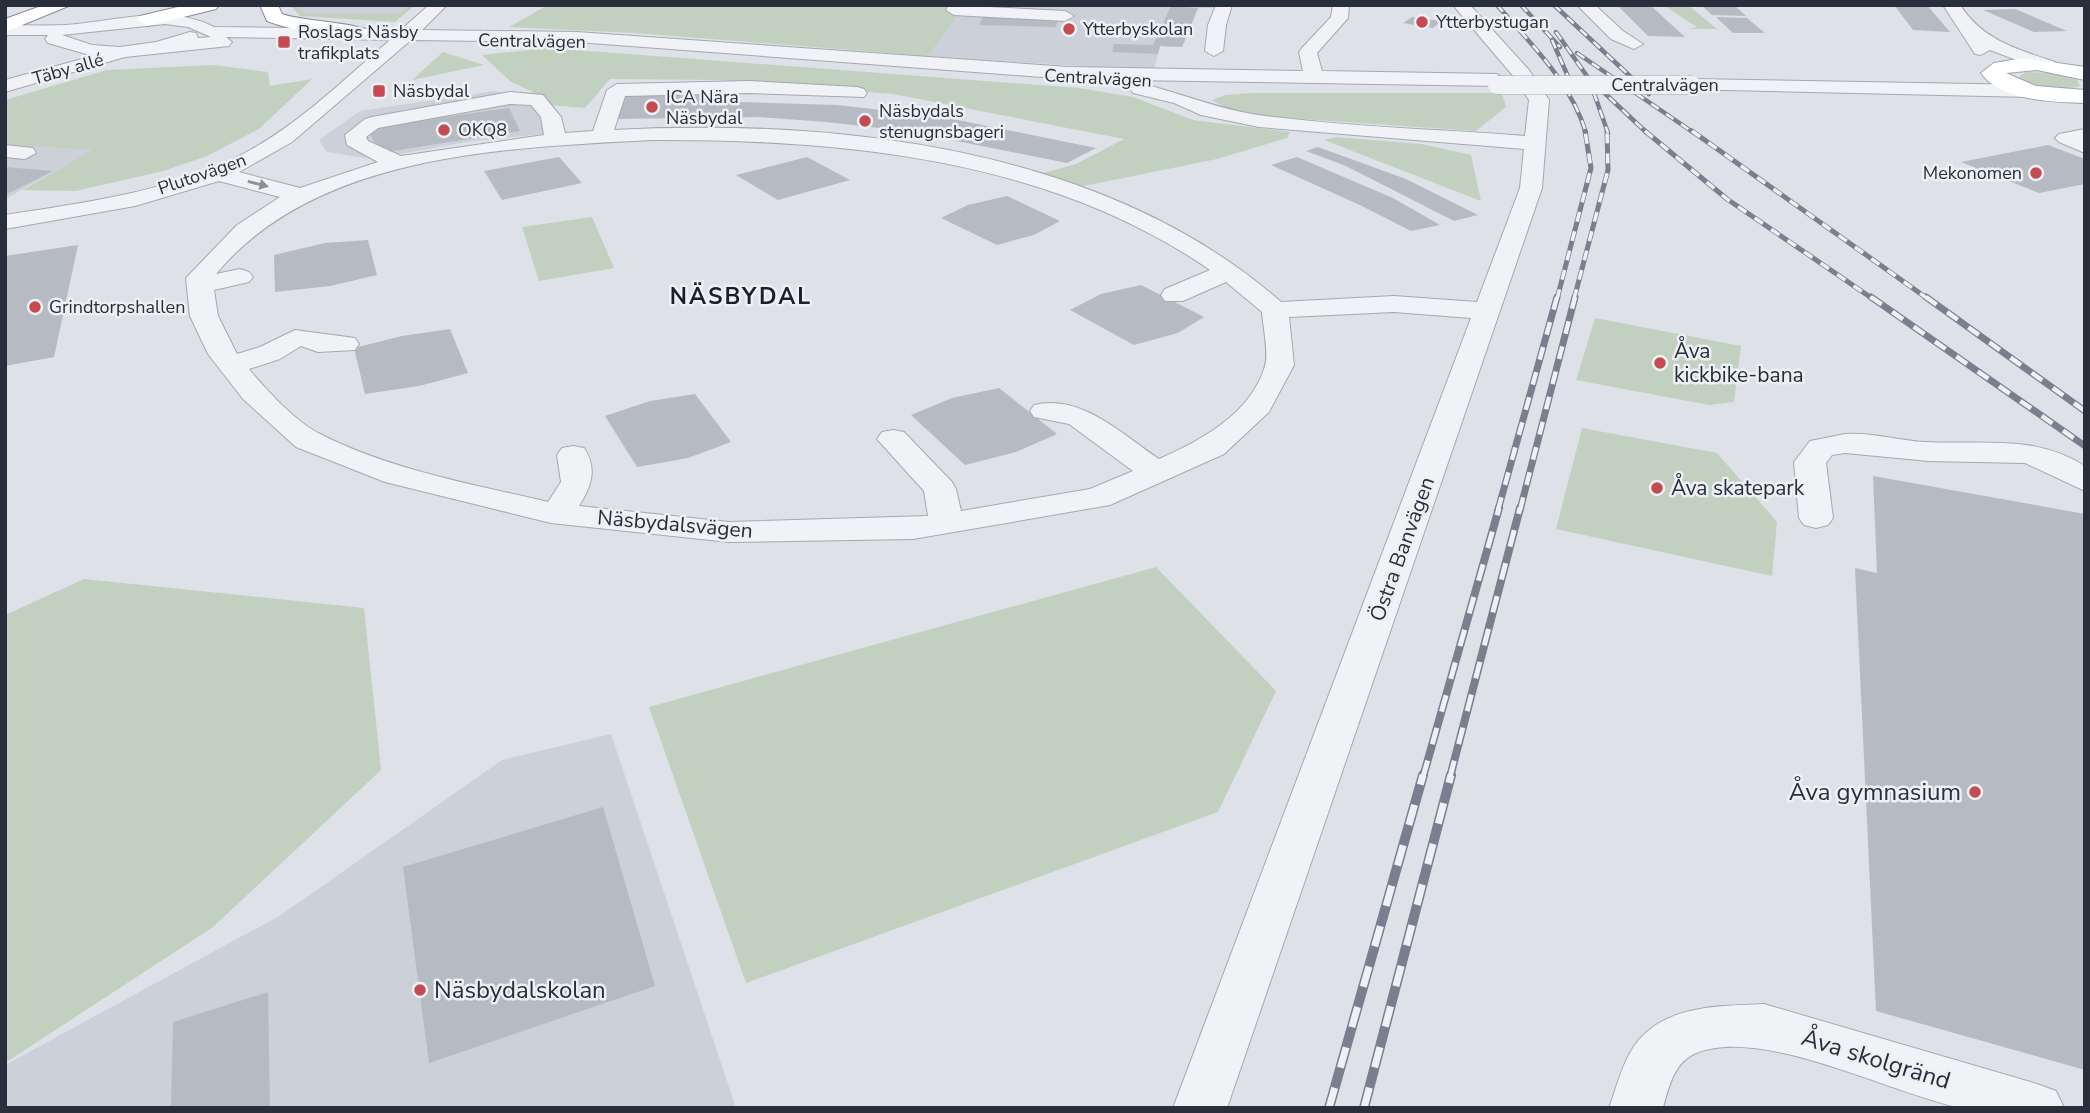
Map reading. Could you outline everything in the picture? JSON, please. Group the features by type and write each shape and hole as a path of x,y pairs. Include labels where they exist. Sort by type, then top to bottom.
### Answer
{"main road":[{"path":"5,12 24,5"},
{"path":"9,32 62,5"},
{"path":"269,5 274,17 296,26 360,32"},
{"path":"147,20 219,8"},
{"path":"199,27 219,8"},
{"path":"2071,70 2016,66 1993,72 2002,82 2085,110"},
{"path":"2036,93 2085,97"}],"street":[{"name":"Plutovägen","path":"5,222 81,209 215,173 249,158 298,126 439,5"},
{"path":"958,5 954,10 961,12 1065,16"},
{"path":"1208,111 1195,98 1203,90 1222,86 1313,80 1308,52 1339,18 1341,5"},
{"name":"Östra Banvägen","path":"1200,1108 1531,188 1539,100 1522,74 1461,5"},
{"path":"1585,5 1617,35 1634,44"},
{"path":"1951,5 1970,30 1993,72"},
{"path":"1214,51 1222,9 1239,16"},
{"name":"Centralvägen","path":"9,32 147,20 180,20 227,33 360,32 598,43 1067,77 1497,83 1691,82 2036,93"},
{"name":"Centralvägen","path":"82,46 91,33 125,23"},
{"name":"Centralvägen","path":"167,45 191,37 199,27"},
{"path":"1970,30 2000,49 2071,70"},
{"name":"Centralvägen","path":"9,32 82,46 131,51 167,45 406,36 625,40 1069,73 1313,80"},
{"name":"Täby allé","path":"5,77 49,56 49,49 9,32"},
{"name":"Täby allé","path":"5,77 53,66 82,46"},
{"name":"Täby allé","path":"5,86 131,51"},
{"name":"Centralvägen","path":"1691,82 1993,72"},
{"path":"1067,77 1156,92 1208,111 1259,121 1534,143"},
{"path":"603,135 617,90 749,87 857,93"},
{"path":"398,163 358,145 355,135 372,123 510,98 536,99 549,110 555,125 554,140"},
{"path":"240,277 200,285 199,278 226,245 302,195 398,163 603,135 708,133 801,138 881,147 961,162 1056,186 1129,214 1200,250 1275,310 1394,304 1488,312"},
{"path":"2085,135 2066,138 2085,147"},
{"path":"249,158 334,184"},
{"path":"215,173 302,195"},
{"path":"1174,295 1229,271"},
{"name":"Näsbydalsvägen","path":"200,285 204,316 231,365 253,393 307,440 396,475 558,514 729,532 914,529 1098,498 1213,447 1258,406 1280,365 1275,310"},
{"path":"231,365 270,353 295,338 303,337 318,344 345,344"},
{"path":"1045,411 1078,417 1156,472"},
{"path":"893,439 940,489 946,523"},
{"path":"1816,518 1810,462 1821,448 1854,443 1929,452 2007,449 2034,454 2064,465 2085,481"},
{"path":"558,514 578,482 573,455"},
{"name":"Åva skolgränd","path":"1636,1108 1650,1066 1676,1037 1712,1028 1764,1026 2038,1108"}],"shaded area":[{"path":"300,5 409,5 399,14 304,14"},
{"name":"Ytterbyskolan","path":"966,5 1216,5 1215,8 1198,8 1182,47 1160,46 1154,71 928,56"},
{"path":"495,91 530,97 552,133 472,141 372,159 327,152 319,140 360,111"},
{"path":"5,145 93,150 5,199"},
{"name":"Näsbydalskolan","path":"611,734 736,1108 5,1108 5,1065 281,915 502,760"}],"green space":[{"path":"290,5 300,5 305,14 399,14 409,5 415,5 395,22 300,16"},
{"path":"548,5 966,5 928,56 635,33 509,27"},
{"path":"1663,5 1688,5 1717,29 1689,29 1697,27"},
{"path":"549,48 1079,88 1133,97 1193,120 1290,132 1287,138 1217,159 1084,186 1037,175 1076,164 1124,139 893,94 719,80 610,79 585,108 548,105 531,91 511,82 482,55"},
{"path":"443,52 484,65 412,80"},
{"path":"214,65 268,72 270,86 312,79 259,129 207,156 163,171 76,191 23,190 92,150 5,145 5,100 107,70"},
{"path":"2026,72 2054,73 2077,80 2080,86 2057,89 2032,84 2019,76"},
{"path":"1502,93 1506,107 1476,131 1261,116 1231,111 1212,100 1225,95"},
{"path":"1336,137 1421,144 1471,155 1481,201 1324,140"},
{"path":"592,217 614,268 539,281 522,227"},
{"name":"Åva kickbike-bana","path":"1595,318 1741,346 1734,402 1709,405 1576,380"},
{"name":"Åva skatepark","path":"1582,428 1717,453 1777,522 1772,576 1556,529"},
{"path":"1156,567 1276,691 1218,812 746,983 649,707"},
{"path":"84,579 364,608 381,770 213,927 5,1063 5,615"}],"building":[{"path":"1617,5 1650,5 1685,37 1648,36"},
{"path":"1701,5 1734,5 1746,16 1712,15"},
{"path":"1894,5 1927,5 1950,32 1913,30"},
{"path":"1171,6 1198,8 1182,47 1160,46 1158,54 1112,52 1114,44 1153,45"},
{"path":"2015,9 2067,31 2034,32 1983,10"},
{"path":"983,17 1058,19 1056,27 979,25"},
{"name":"Ytterbystugan","path":"1412,17 1441,21 1433,28 1403,23"},
{"path":"1716,17 1747,18 1765,33 1733,33"},
{"path":"711,93 708,101 837,105 943,117 1096,148 1067,163 906,131 826,122 758,117 612,119 623,95"},
{"name":"OKQ8","path":"509,108 520,131 380,153 367,128"},
{"name":"Mekonomen","path":"2048,145 2085,159 2085,184 2039,193 1961,162"},
{"path":"1318,147 1406,179 1478,215 1454,221 1346,166 1306,151"},
{"path":"559,157 582,183 502,200 484,171"},
{"path":"807,157 850,180 778,200 736,175"},
{"path":"1297,157 1393,198 1440,225 1411,231 1271,165"},
{"path":"5,167 53,171 9,193 5,192"},
{"path":"1007,196 1060,221 1034,235 997,245 941,218 968,205"},
{"path":"368,240 377,275 330,286 275,292 274,255 325,243"},
{"name":"Grindtorpshallen","path":"78,245 54,357 5,366 5,256"},
{"path":"1141,285 1204,317 1178,333 1134,345 1070,310 1101,294"},
{"path":"450,329 468,373 419,386 365,394 354,348 402,336"},
{"path":"999,388 1057,434 1016,452 965,465 911,415 952,398"},
{"path":"695,394 731,442 688,458 637,467 605,416 650,401"},
{"name":"Åva gymnasium","path":"1873,476 2085,514 2085,1070 1876,1011 1855,568 1877,573"},
{"path":"603,807 655,986 429,1063 403,867"},
{"path":"268,992 270,1108 171,1108 173,1022"}],"railway":[{"path":"1497,5 1560,80 1571,97 1586,133"},
{"path":"1521,5 1560,47"},
{"path":"1554,5 1649,94"},
{"path":"1556,32 1589,79 1608,133"},
{"path":"1552,40 1573,88"},
{"path":"1577,53 1694,133"},
{"path":"1596,85 1647,133"},
{"path":"1557,299 1591,168 1585,131"},
{"path":"1574,299 1608,170 1607,131"},
{"path":"1645,131 1727,199 1873,299"},
{"path":"1692,131 1928,299"},
{"path":"1498,510 1557,297"},
{"path":"1520,510 1575,297"},
{"path":"1871,297 2085,446"},
{"path":"1926,297 2085,411"},
{"path":"1423,777 1499,508"},
{"path":"1450,777 1520,508"},
{"path":"1329,1108 1423,775"},
{"path":"1364,1108 1451,775"}],"place":[{"name":"Ytterbystugan","path":"1422,22"},
{"name":"Ytterbyskolan","path":"1069,29"},
{"name":"Roslags Näsby trafikplats","path":"284,42"},
{"name":"Näsbydal","path":"379,91"},
{"name":"ICA Nära Näsbydal","path":"652,107"},
{"name":"Näsbydals stenugnsbageri","path":"865,121"},
{"name":"OKQ8","path":"444,130"},
{"name":"Mekonomen","path":"2036,173"},
{"name":"Grindtorpshallen","path":"35,307"},
{"name":"Åva kickbike-bana","path":"1660,363"},
{"name":"Åva skatepark","path":"1657,488"},
{"name":"Åva gymnasium","path":"1975,792"},
{"name":"Näsbydalskolan","path":"420,990"}],"district":[{"name":"NÄSBYDAL","path":"741,296"}]}
